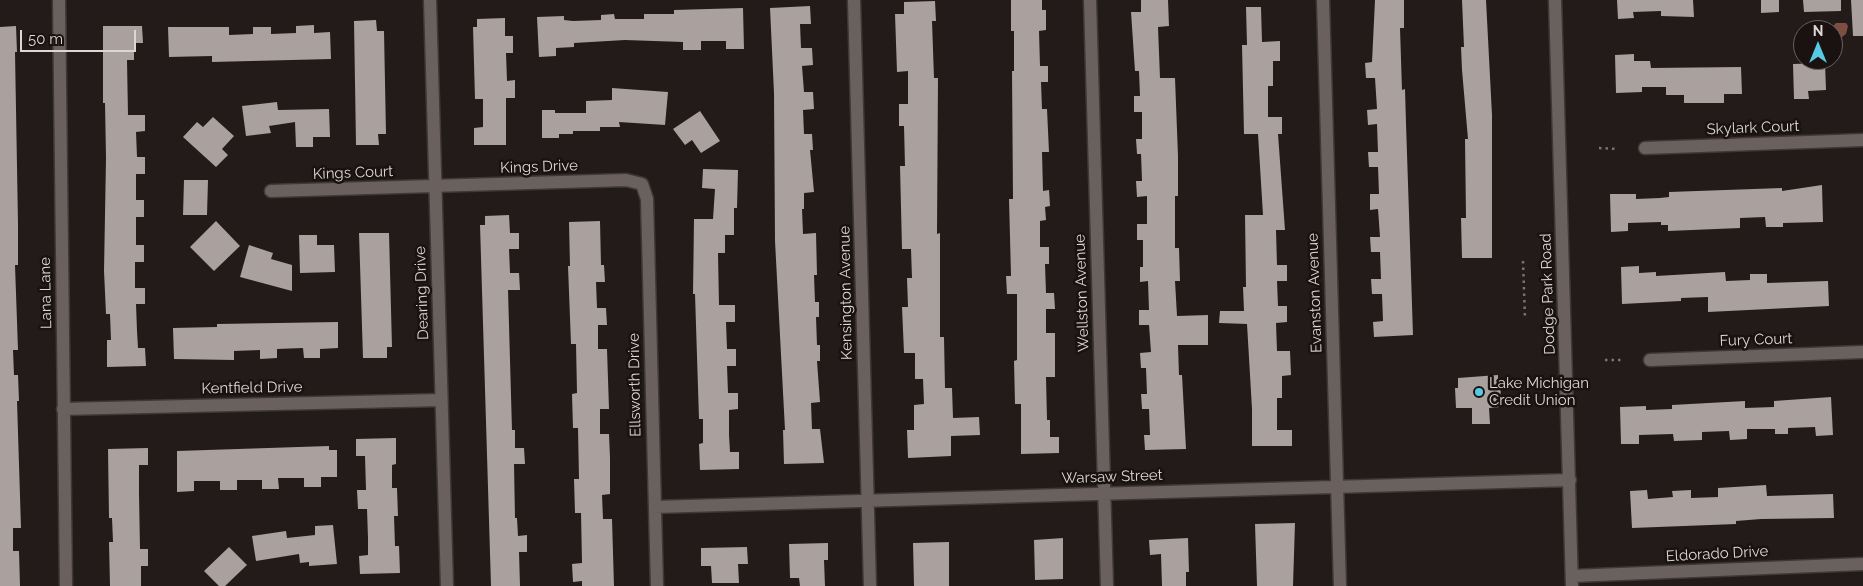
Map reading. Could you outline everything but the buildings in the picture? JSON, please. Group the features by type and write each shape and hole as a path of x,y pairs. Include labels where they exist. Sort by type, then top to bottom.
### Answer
{"street":[{"name":"Lana Lane","path":"59,0 66,586"},
{"name":"Dearing Drive","path":"430,0 446,586"},
{"name":"Kensington Avenue","path":"854,0 870,586"},
{"name":"Wellston Avenue","path":"1090,0 1106,586"},
{"name":"Evanston Avenue","path":"1322,0 1340,586"},
{"name":"Dodge Park Road","path":"1555,0 1572,581"},
{"name":"Skylark Court","path":"1645,148 1863,140"},
{"name":"Kings Drive","path":"435,187 626,180 642,184"},
{"name":"Ellsworth Drive","path":"642,184 647,199 657,586"},
{"name":"Kings Court","path":"271,191 435,187"},
{"name":"Fury Court","path":"1650,360 1863,352"},
{"name":"Kentfield Drive","path":"64,408 441,400"},
{"name":"Warsaw Street","path":"655,507 1570,480"},
{"name":"Eldorado Drive","path":"1572,581 1863,564"}],"path":[{"path":"1599,148 1617,149"},
{"path":"1523,261 1525,319"},
{"path":"1605,360 1624,360"}],"shaded area":[{"path":"1843,23 1846,23 1848,26 1846,34 1843,36"}],"place":[{"name":"Lake Michigan Credit Union","path":"1479,392"}]}
